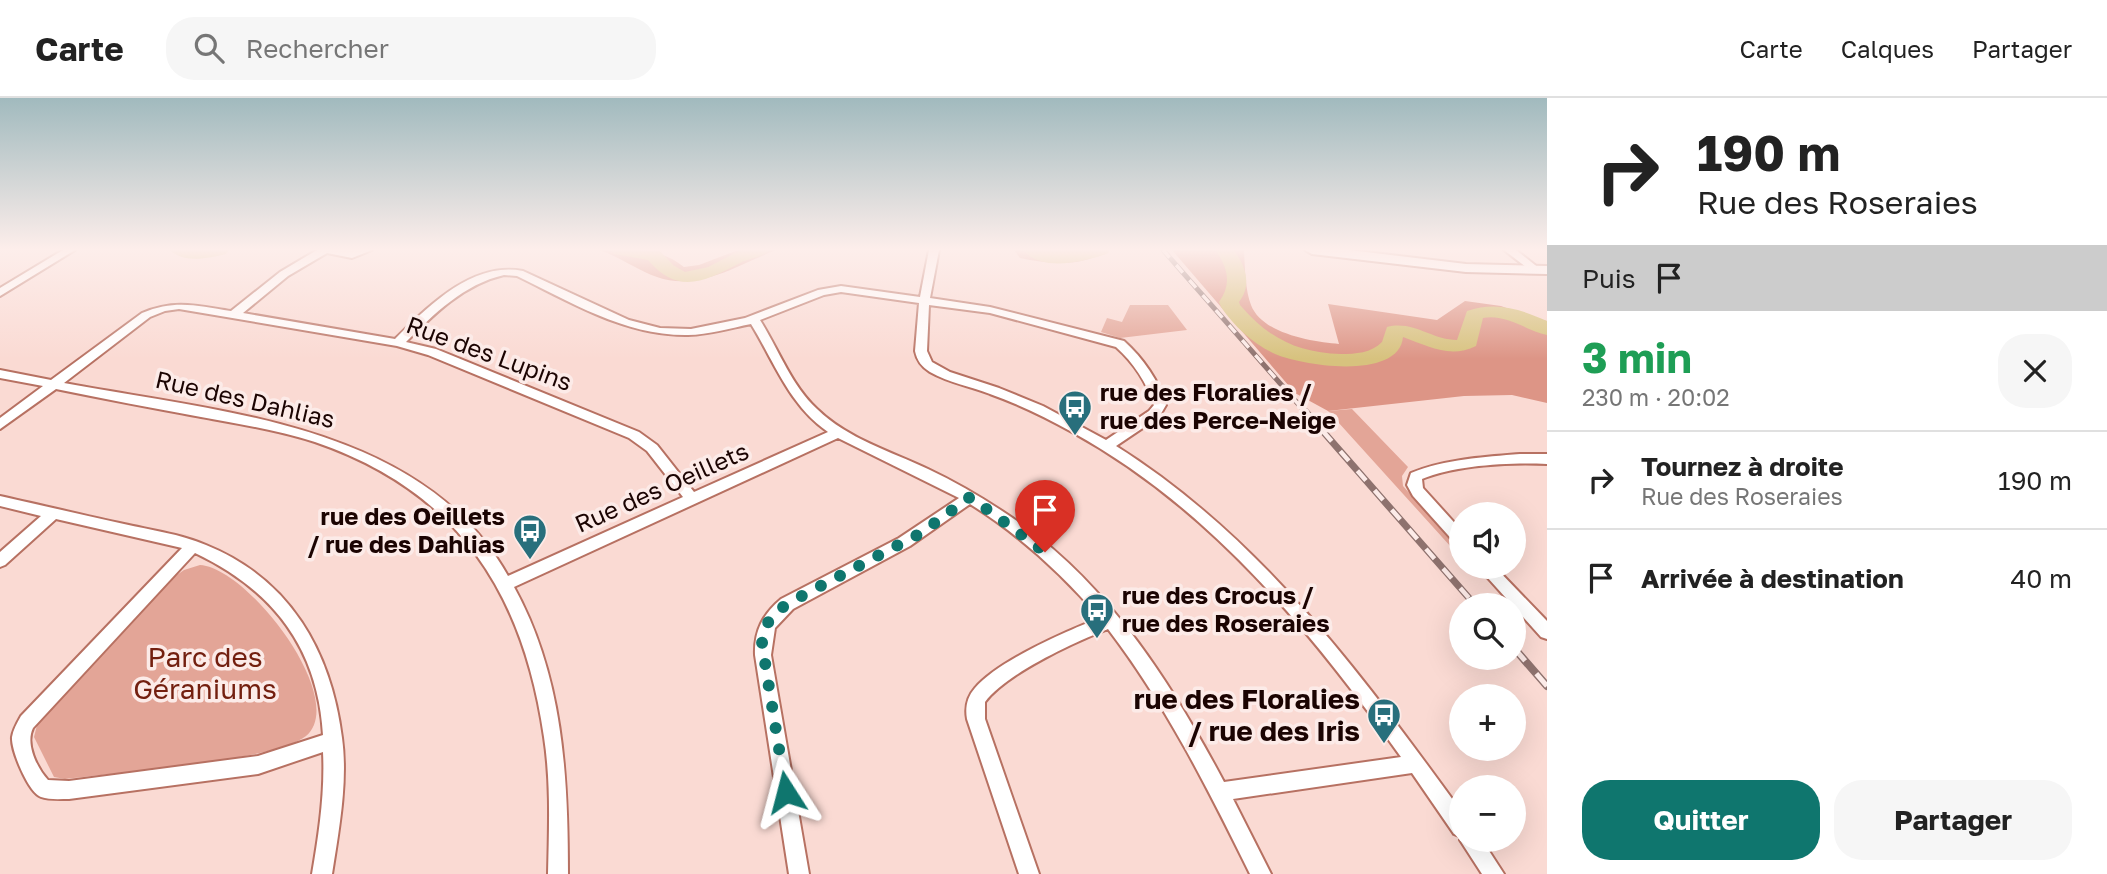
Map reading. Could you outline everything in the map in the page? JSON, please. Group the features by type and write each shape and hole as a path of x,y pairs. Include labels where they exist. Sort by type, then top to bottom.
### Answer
{"street":[{"path":"234,315 269,286"},
{"path":"398,343 436,306 470,286"},
{"path":"548,286 639,328 691,332 754,319 835,289 1011,314 1108,339 1125,348 1155,388 1160,405 1154,414 1106,447"},
{"path":"927,286 919,348 922,358 929,365 1034,408 1106,447 1197,512 1280,589 1348,669 1449,810"},
{"name":"Rue des Lupins","path":"0,425 157,310 179,306 398,343 432,352 634,435 652,448 692,499"},
{"path":"754,319 801,400 837,433 970,497 1045,552 1112,621 1158,684 1261,874"},
{"name":"Rue des Dahlias","path":"0,374 281,428 327,441 409,480 449,512 477,543 505,584 530,637 550,707 559,795 558,874"},
{"name":"Rue des Oeillets","path":"505,584 837,433"},
{"path":"1449,526 1414,485 1416,476 1427,471 1528,458 1547,459"},
{"path":"799,874 763,655 764,629 771,617 786,604 921,533 970,497"},
{"path":"0,501 193,546 225,560 245,574 268,592 291,617 307,643 322,678 334,740 333,803 322,874"},
{"path":"0,561 54,513"},
{"path":"193,546 24,728 21,744 39,785 50,791 69,790 248,767 334,740"},
{"path":"1497,579 1547,632"},
{"path":"1029,874 976,719 976,700 989,685 1041,654 1112,621"},
{"path":"1218,792 1416,764"},
{"path":"1478,852 1494,874"}],"green space":[{"path":"1130,305 1168,305 1187,330 1120,338 1101,332 1107,318 1122,322"},
{"path":"1352,409 1408,467 1402,476 1403,486 1449,538 1449,545 1328,411"},
{"name":"Parc des Géraniums","path":"200,565 220,572 243,588 288,638 304,667 314,695 316,718 306,736 289,745 229,759 65,779 54,777 34,737 37,725 174,577 184,570"}],"shaded area":[{"path":"1203,286 1247,286 1251,305 1257,315 1277,330 1289,335 1339,344 1328,304 1437,320 1465,301 1501,306 1547,321 1547,403 1512,395 1464,396 1328,411 1295,393"}],"waterway":[{"path":"1237,286 1236,293 1229,302 1249,326 1277,348 1312,358 1369,358 1383,353 1393,344 1394,331 1399,330 1444,345 1461,346 1469,342 1474,315 1483,312 1511,314 1547,329"}],"railway":[{"path":"1195,286 1307,414"},
{"path":"1306,412 1465,593"},
{"path":"1526,662 1547,686"}],"place":[{"name":"rue des Floralies / rue des Perce-Neige","path":"1075,437"},
{"name":"rue des Oeillets / rue des Dahlias","path":"530,561"},
{"name":"rue des Crocus / rue des Roseraies","path":"1097,640"},
{"name":"rue des Floralies / rue des Iris","path":"1384,745"}],"route":[{"path":"786,792 762,644 764,629 776,613 786,604 930,528 970,497 1045,552"}]}
